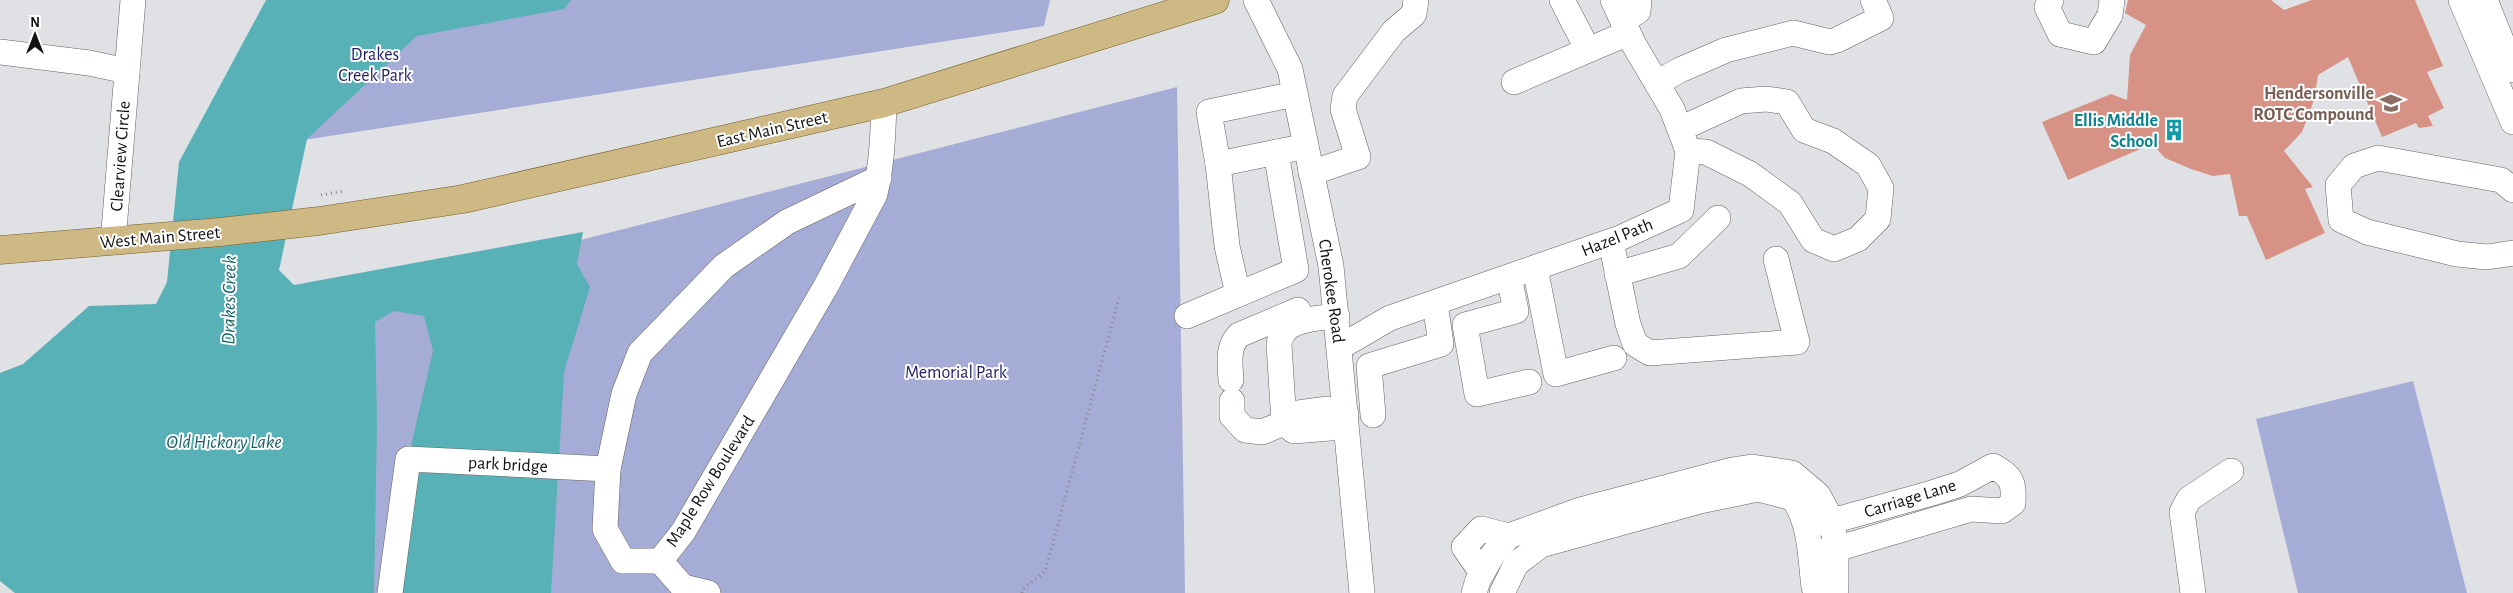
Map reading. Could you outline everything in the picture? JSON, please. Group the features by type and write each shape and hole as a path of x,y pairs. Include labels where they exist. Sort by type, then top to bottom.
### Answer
{"main road":[{"name":"East Main Street","path":"320,208 463,200 884,103 1216,0"},
{"name":"West Main Street","path":"0,250 124,240 320,208"}],"street":[{"name":"Clearview Circle","path":"124,240 127,71 133,0"},
{"name":"Cherokee Road","path":"1256,0 1290,69 1331,266 1362,593"},
{"path":"1311,173 1358,157 1344,109 1345,96 1394,31 1414,14 1416,0"},
{"path":"1562,0 1588,50"},
{"path":"1514,82 1588,50 1622,18 1638,11 1639,0"},
{"path":"1658,83 1680,70 1726,50 1793,32 1830,42 1837,40 1881,18 1873,0"},
{"path":"2051,0 2047,7 2060,34 2094,42 2110,15 2112,0"},
{"path":"2461,0 2513,122"},
{"path":"2485,0 2513,70"},
{"path":"1622,18 1658,83 1684,140 1750,174 1790,203 1813,240 1834,249 1858,239 1878,219 1881,188 1868,165 1833,141 1804,130 1787,102 1766,99 1740,101 1684,140"},
{"path":"0,52 89,63 127,71"},
{"path":"1268,322 1246,291 1227,246 1218,164 1209,112 1295,94"},
{"name":"Maple Row Boulevard","path":"879,178 787,222 724,266 640,353 624,394 608,469 605,529 623,560 660,561 683,532 826,286 875,194 879,178 883,159 884,103"},
{"name":"Hazel Path","path":"1340,347 1390,318 1611,242 1681,210 1684,140"},
{"path":"1218,164 1306,146"},
{"path":"1187,316 1296,270 1276,152"},
{"path":"2513,190 2501,180 2378,158 2354,166 2338,186 2341,220 2367,232 2457,254 2487,257 2513,253"},
{"path":"1618,274 1680,256 1718,218"},
{"path":"1611,242 1628,324 1635,344 1650,353 1797,342 1776,258"},
{"path":"1535,268 1556,374 1614,358"},
{"path":"1509,277 1516,311 1465,325 1477,394 1529,382"},
{"path":"1373,415 1369,366 1441,344 1435,303"},
{"path":"1336,309 1297,311 1239,335 1234,340 1230,352 1232,416 1244,430 1262,432 1284,423 1291,414 1328,408 1346,414"},
{"path":"1284,423 1279,345 1282,333 1286,328 1296,323 1336,309"},
{"name":"park bridge","path":"390,593 408,459 608,469"},
{"name":"Carriage Lane","path":"1807,525 1832,521 1960,484 1993,466 2008,475 2013,486 2013,503 2002,511 1970,509 1836,549 1810,554"},
{"path":"1478,583 1493,554 1513,535 1596,517 1696,491 1752,467 1792,473 1818,495 1832,521 1836,549 1824,590"},
{"path":"2193,593 2182,512 2189,500 2231,471"},
{"path":"1696,491 1758,489 1793,498 1801,510 1807,525 1810,554 1824,590"},
{"path":"1502,593 1516,564 1541,545 1596,517"},
{"path":"1513,535 1532,552"},
{"path":"660,561 683,586 708,593"}],"path":[{"path":"320,208 344,191"},
{"path":"1022,593 1023,589 1045,572 1119,298"}],"green space":[{"name":"Drakes Creek Park","path":"328,0 1050,0 1044,26 284,143"},
{"name":"Memorial Park","path":"1177,87 1185,593 355,593 331,304"},
{"path":"2413,381 2467,593 2298,593 2256,419"}],"water":[{"name":"Old Hickory Lake","path":"266,0 571,0 564,9 417,36 307,139 279,270 294,285 583,232 577,264 590,287 564,372 551,593 403,593 408,459 433,351 424,316 394,311 375,322 377,422 374,593 15,593 0,581 0,373 23,364 89,306 156,304 167,282 179,162"}],"building":[{"name":"Ellis Middle School","path":"2128,0 2271,0 2284,10 2312,0 2415,0 2443,66 2427,72 2444,108 2428,116 2433,126 2419,128 2416,123 2382,137 2348,57 2318,75 2314,100 2302,132 2284,151 2313,187 2305,189 2325,233 2266,260 2247,216 2239,216 2230,174 2213,176 2191,169 2165,158 2152,144 2068,180 2042,122 2111,94 2127,100 2130,55 2146,25 2125,13"}],"place":[{"name":"Hendersonville ROTC Compound","path":"2391,103"},
{"name":"Ellis Middle School","path":"2174,130"}],"water label":[{"name":"Drakes Creek","path":"228,300"}]}
